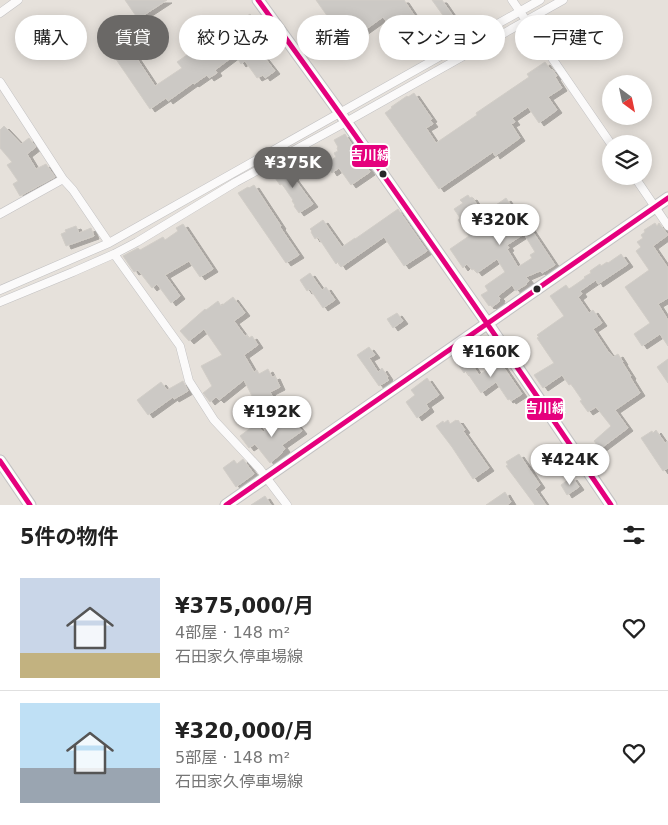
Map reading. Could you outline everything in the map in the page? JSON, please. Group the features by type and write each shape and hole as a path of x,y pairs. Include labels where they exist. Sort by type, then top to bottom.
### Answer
{"main road":[{"path":"258,0 488,324 611,505"},
{"path":"226,505 668,198"},
{"path":"0,461 30,505"}],"street":[{"path":"0,13 18,0"},
{"path":"512,0 522,15"},
{"path":"0,302 73,272 137,242 540,0"},
{"path":"537,15 563,0"},
{"path":"0,290 109,243 515,27"},
{"path":"554,60 606,135"},
{"path":"0,82 63,179 73,190 109,243"},
{"path":"0,214 63,179"},
{"path":"640,185 668,226"},
{"path":"114,254 180,346 189,381 214,420 266,478 287,505"}],"building":[{"path":"125,0 167,0 144,15 135,15"},
{"path":"316,0 404,0 414,15 379,15 379,20 369,27 369,15 327,15"},
{"path":"432,0 442,0 452,15 443,15"},
{"path":"117,60 138,60 155,86 182,68 177,62 180,60 228,60 215,70 217,73 209,78 207,75 168,101 166,98 150,109"},
{"path":"238,60 266,60 275,71 265,78 263,75 257,78 245,61 241,64"},
{"path":"545,62 557,76 555,77 562,88 548,97 557,110 539,123 528,107 512,118 515,122 511,124 520,138 495,156 493,152 439,189 385,113 391,107 414,93 432,119 430,120 433,124 426,128 436,143 529,77 527,74"},
{"path":"4,126 21,144 29,138 36,147 27,154 36,169 46,164 55,177 20,196 13,184 18,181 7,165 12,162 0,148 0,130"},
{"path":"345,134 370,172 351,185 339,168 332,173 326,163 336,157 334,153 338,151 338,147 334,140"},
{"path":"286,164 313,204 299,213 294,206 293,200 273,175"},
{"path":"254,185 299,255 286,263 238,193"},
{"path":"468,195 470,198 472,197 483,214 506,198 516,213 519,211 555,265 542,273 540,271 526,277 529,281 527,284 516,291 512,285 498,296 500,301 492,307 489,306 481,295 488,291 485,286 505,272 497,259 477,273 467,264 463,268 450,249 469,236 458,220 460,218 454,209 463,203 460,200","holes":["501,215 512,231 498,239 488,223","524,234 535,252 530,255 532,258 518,267 507,249 509,248 507,245"]},
{"path":"398,209 427,251 404,266 384,237 341,267 338,262 336,264 318,237 315,239 310,229 323,220 342,247"},
{"path":"655,223 657,226 659,223 668,235 653,246 668,268 668,298 658,304 668,320 668,346 660,334 642,346 634,334 650,323 625,287 649,270 636,251 641,247 637,242 643,238 641,235 645,232 644,230"},
{"path":"183,224 213,269 200,277 189,261 165,275 180,296 171,303 157,284 152,288 138,270 134,272 123,256 138,248 140,250 163,237 165,240 178,231 176,228"},
{"path":"76,226 79,233 91,228 94,236 66,246 61,234 66,232 65,230"},
{"path":"621,254 628,264 598,284 596,280 580,291 582,294 578,297 589,313 593,310 602,323 593,329 613,357 618,354 640,393 615,410 628,428 600,449 594,441 611,426 596,407 588,412 571,384 569,385 562,375 543,388 534,375 554,363 537,338 539,337 537,335 564,316 550,296 566,285 569,289 600,264 601,266 608,263"},
{"path":"310,273 322,290 326,287 335,300 323,308 310,289 307,291 300,280"},
{"path":"233,297 245,313 234,321 245,336 247,335 249,338 252,336 258,345 244,355 254,372 257,370 259,374 268,369 272,377 275,376 280,387 270,392 273,397 269,399 270,402 260,407 244,380 219,400 216,397 210,402 203,393 212,386 201,366 222,355 204,329 189,341 180,331 205,309 218,301 221,306"},
{"path":"397,313 403,321 393,328 387,319"},
{"path":"490,341 502,358 494,364 482,346"},
{"path":"369,347 375,355 369,358 378,372 382,368 389,380 379,386 357,355"},
{"path":"465,354 479,375 500,362 522,394 511,401 510,399 508,400 496,382 481,393 466,371 464,373 456,361"},
{"path":"668,359 668,383 657,367"},
{"path":"427,378 439,395 426,404 429,409 417,418 406,402 415,395 411,390"},
{"path":"183,381 188,391 174,399 173,397 148,415 137,400 161,382 167,390"},
{"path":"289,415 302,431 282,445 285,449 270,463 255,444 249,448 240,436 256,424 263,432 271,426 272,428"},
{"path":"448,420 450,424 458,420 465,430 463,431 489,468 473,479 436,426"},
{"path":"656,430 665,443 668,441 668,468 663,471 641,438"},
{"path":"519,454 540,485 535,489 546,505 535,505 506,466 508,465 506,462"},
{"path":"243,459 254,474 236,487 223,468 234,460 237,464"},
{"path":"572,477 579,487 567,495 561,485"},
{"path":"505,492 511,502 507,505 486,505"},
{"path":"265,496 271,505 251,505"}],"transit line":[{"name":"吉川線","path":"258,0 437,251 611,505"},
{"name":"吉川線","path":"226,505 668,198"},
{"name":"吉川線","path":"0,461 30,505"}]}
